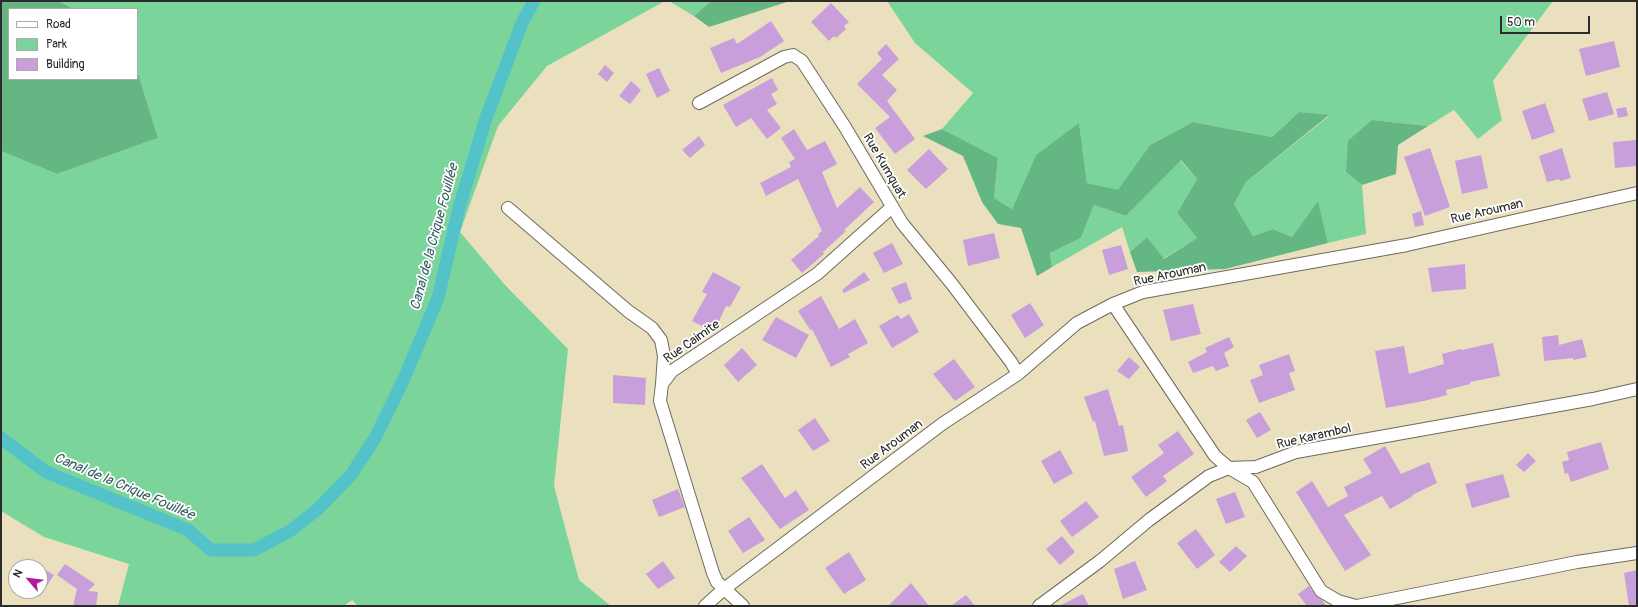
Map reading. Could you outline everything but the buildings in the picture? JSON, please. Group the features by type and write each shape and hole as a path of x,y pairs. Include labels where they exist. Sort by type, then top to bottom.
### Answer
{"street":[{"name":"Rue Kumquat","path":"699,103 784,57 794,55 802,61 845,127 902,223 952,284 1011,362 1018,374"},
{"name":"Rue Arouman","path":"705,606 724,589 942,424 1018,374 1077,323 1113,304 1143,292 1407,245 1637,193"},
{"name":"Rue Caimite","path":"743,606 717,582 713,573 660,401 662,384 672,371 817,274 892,207"},
{"path":"508,208 628,311 652,328 661,340 664,356 662,384"},
{"path":"1113,304 1215,456 1229,468 1253,482 1321,591 1338,601 1357,606 1577,562 1637,553"},
{"name":"Rue Karambol","path":"1039,606 1100,561 1149,520 1203,480 1229,468 1256,467 1296,452 1593,399 1637,389"}],"green space":[{"path":"1,1 58,1 72,8 8,8 8,80 138,80 138,73 158,138 57,174 1,151"},
{"path":"58,1 665,1 547,66 498,126 460,232 505,285 568,349 554,486 579,580 611,606 358,606 352,600 344,606 118,606 129,564 44,537 1,511 1,151 57,174 158,138 138,73 138,8 72,8"},
{"path":"669,1 711,1 694,16"},
{"path":"711,1 790,1 709,27 694,16"},
{"path":"887,1 1553,1 1493,81 1502,120 1478,139 1454,110 1428,126 1372,120 1346,172 1362,185 1366,234 1328,243 1318,202 1292,237 1273,229 1253,236 1234,204 1246,182 1329,116 1299,112 1272,137 1193,122 1150,145 1118,191 1087,183 1079,124 1036,155 1012,209 994,198 998,158 942,129 973,93 915,43"},
{"path":"1299,112 1329,115 1246,182 1234,204 1253,236 1273,229 1292,237 1318,201 1328,243 1225,269 1137,272 1130,252 1147,237 1164,259 1197,238 1177,213 1197,179 1181,160 1126,216 1094,205 1081,238 1050,253 1052,267 1037,276 1021,228 998,224 982,202 963,156 923,136 942,129 998,158 994,198 1012,209 1036,155 1079,123 1087,183 1118,190 1150,145 1193,122 1272,137"},
{"path":"1372,120 1428,126 1398,145 1396,174 1362,185 1346,172 1348,141"},
{"path":"1180,160 1197,179 1177,213 1197,238 1163,259 1147,237 1130,252 1122,227 1052,267 1050,253 1081,238 1094,205 1126,216"}],"waterway":[{"name":"Canal de la Crique Fouillée","path":"1,438 46,472 188,530 211,550 254,550 290,531 318,509 351,475 375,438 403,381 438,298 459,208 486,118 522,23 534,1"}]}
